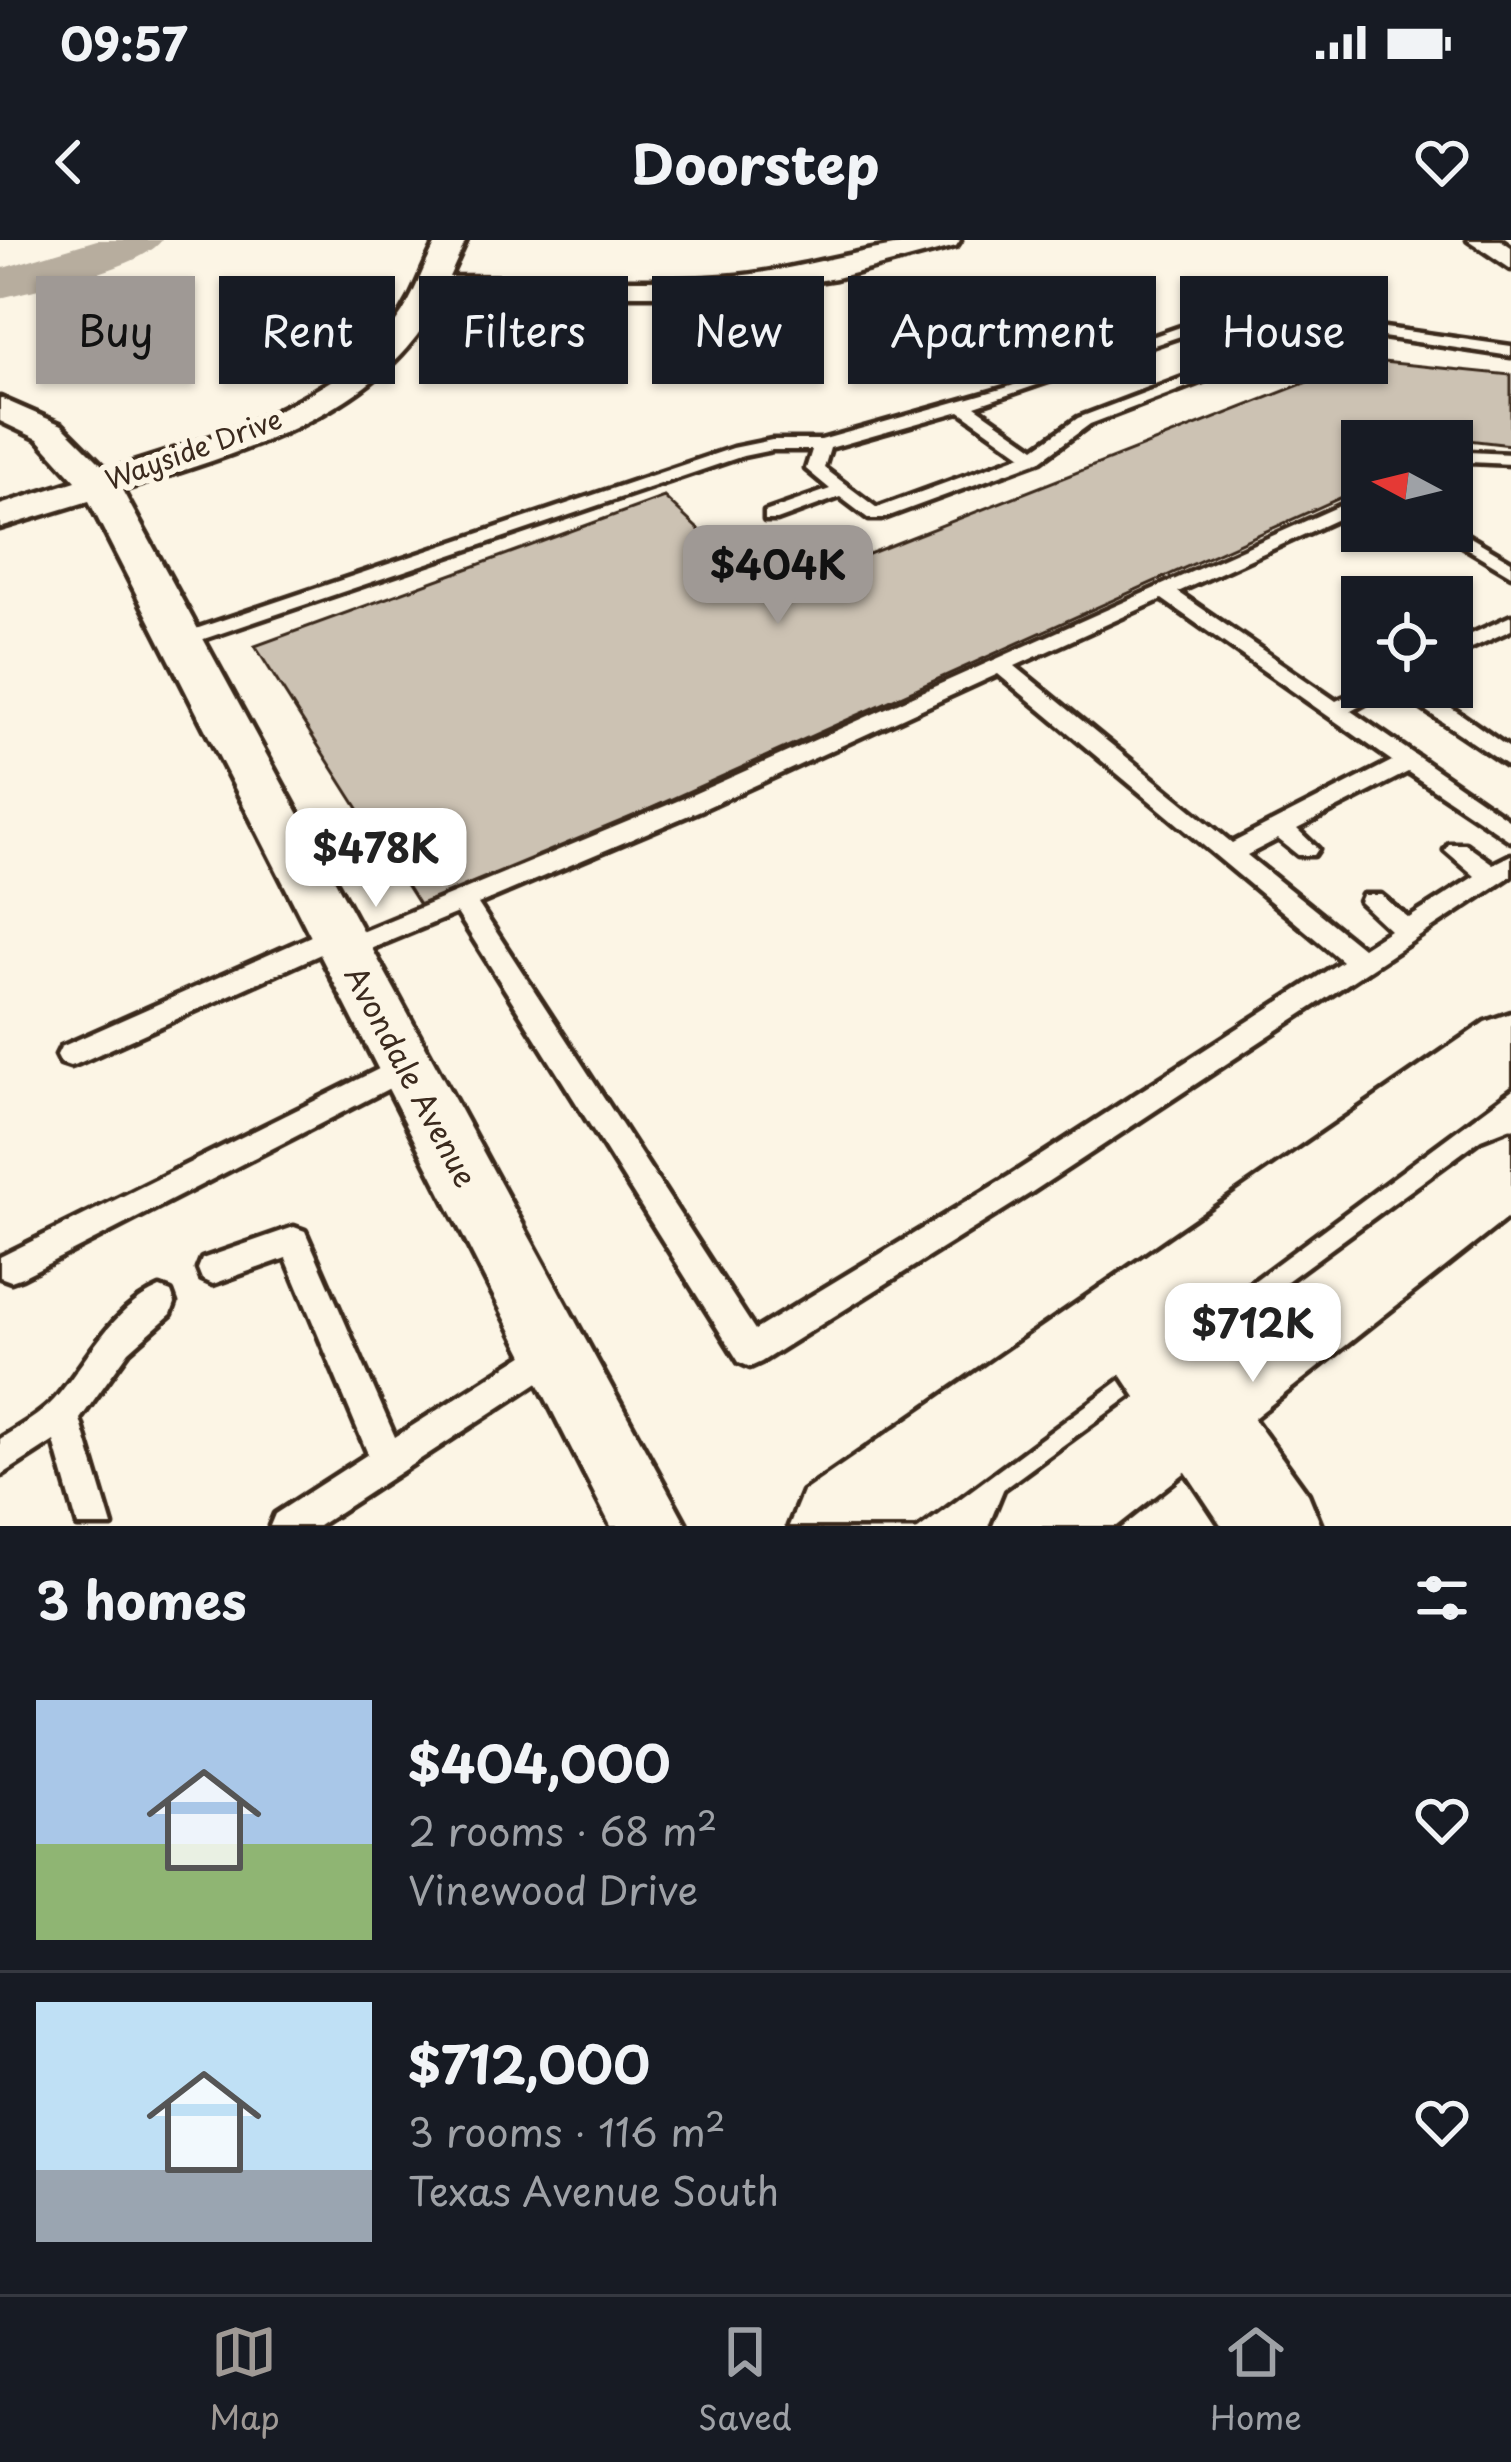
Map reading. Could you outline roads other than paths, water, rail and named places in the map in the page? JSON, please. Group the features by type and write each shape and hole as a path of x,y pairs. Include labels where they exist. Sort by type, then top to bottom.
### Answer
{"main road":[{"path":"837,1526 1511,1045"},
{"path":"1041,1526 1511,1168"}],"street":[{"name":"Wayside Drive","path":"433,276 452,240"},
{"path":"628,286 724,286 836,269 946,240"},
{"path":"1482,240 1511,260"},
{"name":"Wayside Drive","path":"0,518 200,450 326,396 370,366 406,331 419,304"},
{"name":"Avondale Avenue","path":"0,408 50,432 99,483 650,1526"},
{"path":"1130,1315 1276,1526"}],"lane":[{"path":"182,640 739,452 772,445 822,445 963,405 1180,331"},
{"path":"1388,333 1511,351"},
{"path":"822,445 815,470 875,515 1035,456 1084,421 1181,384"},
{"path":"963,405 1035,456"},
{"path":"1473,461 1511,458"},
{"path":"771,516 842,490"},
{"path":"70,1055 695,802 1341,511"},
{"path":"1473,546 1511,569"},
{"path":"1164,591 1511,833"},
{"path":"1473,641 1511,622"},
{"path":"1000,665 1361,962"},
{"path":"1335,710 1341,707"},
{"path":"1433,708 1511,760"},
{"path":"1230,854 1408,762"},
{"path":"1368,782 1391,800"},
{"path":"1280,828 1306,849"},
{"path":"1457,850 1502,870"},
{"path":"462,900 750,1351 1019,1184 1502,870"},
{"path":"1372,902 1408,931"},
{"path":"11,1267 407,1066"},
{"path":"213,1270 294,1241 388,1461"},
{"path":"0,1459 64,1415 118,1340 160,1303"},
{"path":"287,1526 557,1352"},
{"path":"64,1415 94,1526"}],"waterway":[{"path":"0,284 139,240"}]}
